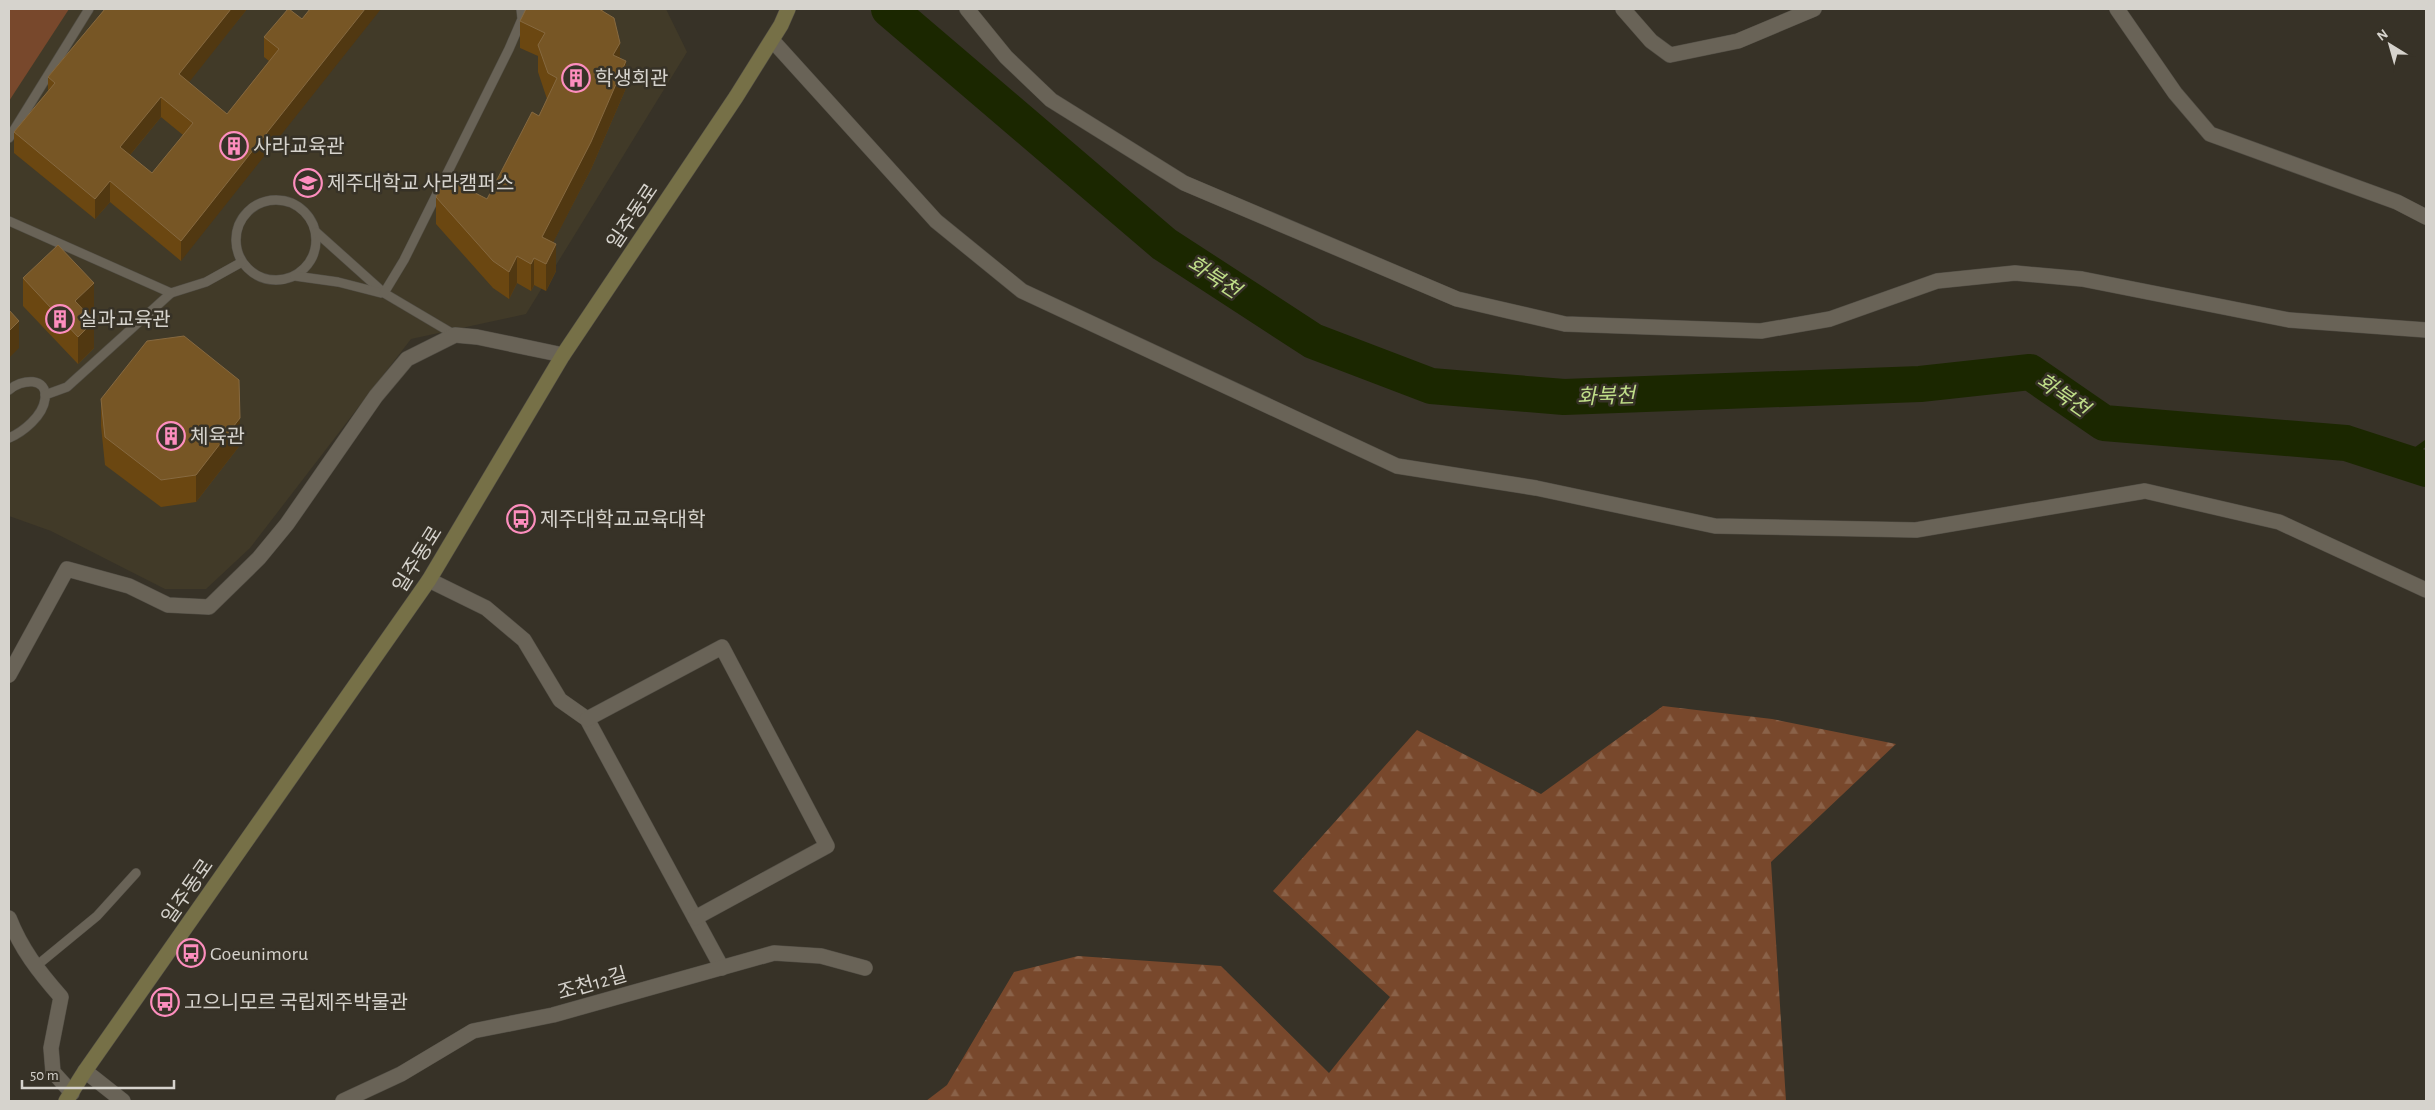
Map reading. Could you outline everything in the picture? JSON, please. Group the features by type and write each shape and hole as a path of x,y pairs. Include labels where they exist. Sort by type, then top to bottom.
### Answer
{"main road":[{"name":"일주동로","path":"69,1097 85,1071 429,580 563,355 736,97 781,25 788,9"}],"street":[{"path":"966,9 1006,57 1051,100 1184,182 1457,299 1565,324 1761,331 1830,319 1937,281 2015,272 2082,279 2289,320 2426,330"},
{"path":"1623,9 1651,41 1670,55 1738,41 1814,9"},
{"path":"2117,9 2174,93 2210,134 2397,202 2426,216"},
{"path":"772,40 936,221 1022,291 1397,466 1536,488 1715,526 1916,530 2145,491 2279,522 2426,590"},
{"path":"9,674 68,569 129,586 168,605 209,607 259,558 287,524 376,396 408,359 455,335 477,337 563,355"},
{"path":"429,580 486,608 524,640 560,700 587,719 722,968"},
{"path":"587,719 722,646 827,846 695,918"},
{"path":"9,918 13,940 61,997 51,1048 53,1072 69,1097"},
{"name":"조천12길","path":"343,1101 401,1074 473,1031 553,1015 774,953 821,956 865,968"},
{"path":"85,1071 123,1101"}],"lane":[{"path":"9,138 88,9"},
{"path":"384,293 404,260 509,49 522,20 521,9"},
{"path":"295,276 313,258 316,232 312,220 293,203 280,200 268,201 256,206 246,214 239,225 236,237 237,250 242,262 250,271 271,281 295,276 338,282 384,293"},
{"path":"9,221 171,292"},
{"path":"316,232 384,293 455,335"},
{"path":"45,395 67,387 171,292 206,282 242,262"},
{"path":"9,390 22,381 34,381 42,387 45,395 42,410 23,430 9,438"},
{"path":"35,968 97,916 136,874"}],"shaded area":[{"name":"제주대학교 사라캠퍼스","path":"9,9 666,9 687,52 526,314 411,339 250,548 206,589 165,589 51,531 9,516"}],"green space":[{"path":"9,9 69,9 9,101"},
{"path":"1663,706 1772,719 1896,744 1771,862 1786,1101 926,1101 947,1085 1014,972 1078,956 1221,966 1329,1073 1390,997 1273,891 1417,730 1541,794"}],"building":[{"path":"105,9 231,9 179,74 227,114 279,49 264,37 288,9 302,19 310,9 365,9 181,241 110,181 95,199 14,132 55,83 48,77","holes":["161,97 193,123 152,173 120,147"]},
{"path":"526,9 599,9 614,18 620,43 613,55 626,61 591,142 542,237 556,244 546,264 534,258 531,264 517,256 509,272 493,261 436,197 446,178 487,199 532,112 539,116 557,78 548,73 538,45 545,33 520,21"},
{"path":"58,245 94,283 75,301 94,321 78,337 23,278"},
{"path":"9,310 19,321 9,331"},
{"name":"체육관","path":"184,336 239,380 240,418 196,475 161,480 105,437 101,399 147,341"}],"waterway":[{"name":"화북천","path":"889,9 1164,244 1313,341 1431,386 1564,397 1920,384 2030,372 2104,423 2346,443 2426,469"},
{"path":"2401,461 2426,443"}],"place":[{"name":"학생회관","path":"576,78"},
{"name":"사라교육관","path":"234,146"},
{"name":"제주대학교 사라캠퍼스","path":"308,183"},
{"name":"실과교육관","path":"60,319"},
{"name":"체육관","path":"171,436"},
{"name":"제주대학교교육대학","path":"521,519"},
{"name":"Goeunimoru","path":"191,953"},
{"name":"고으니모르 국립제주박물관","path":"165,1002"}]}
